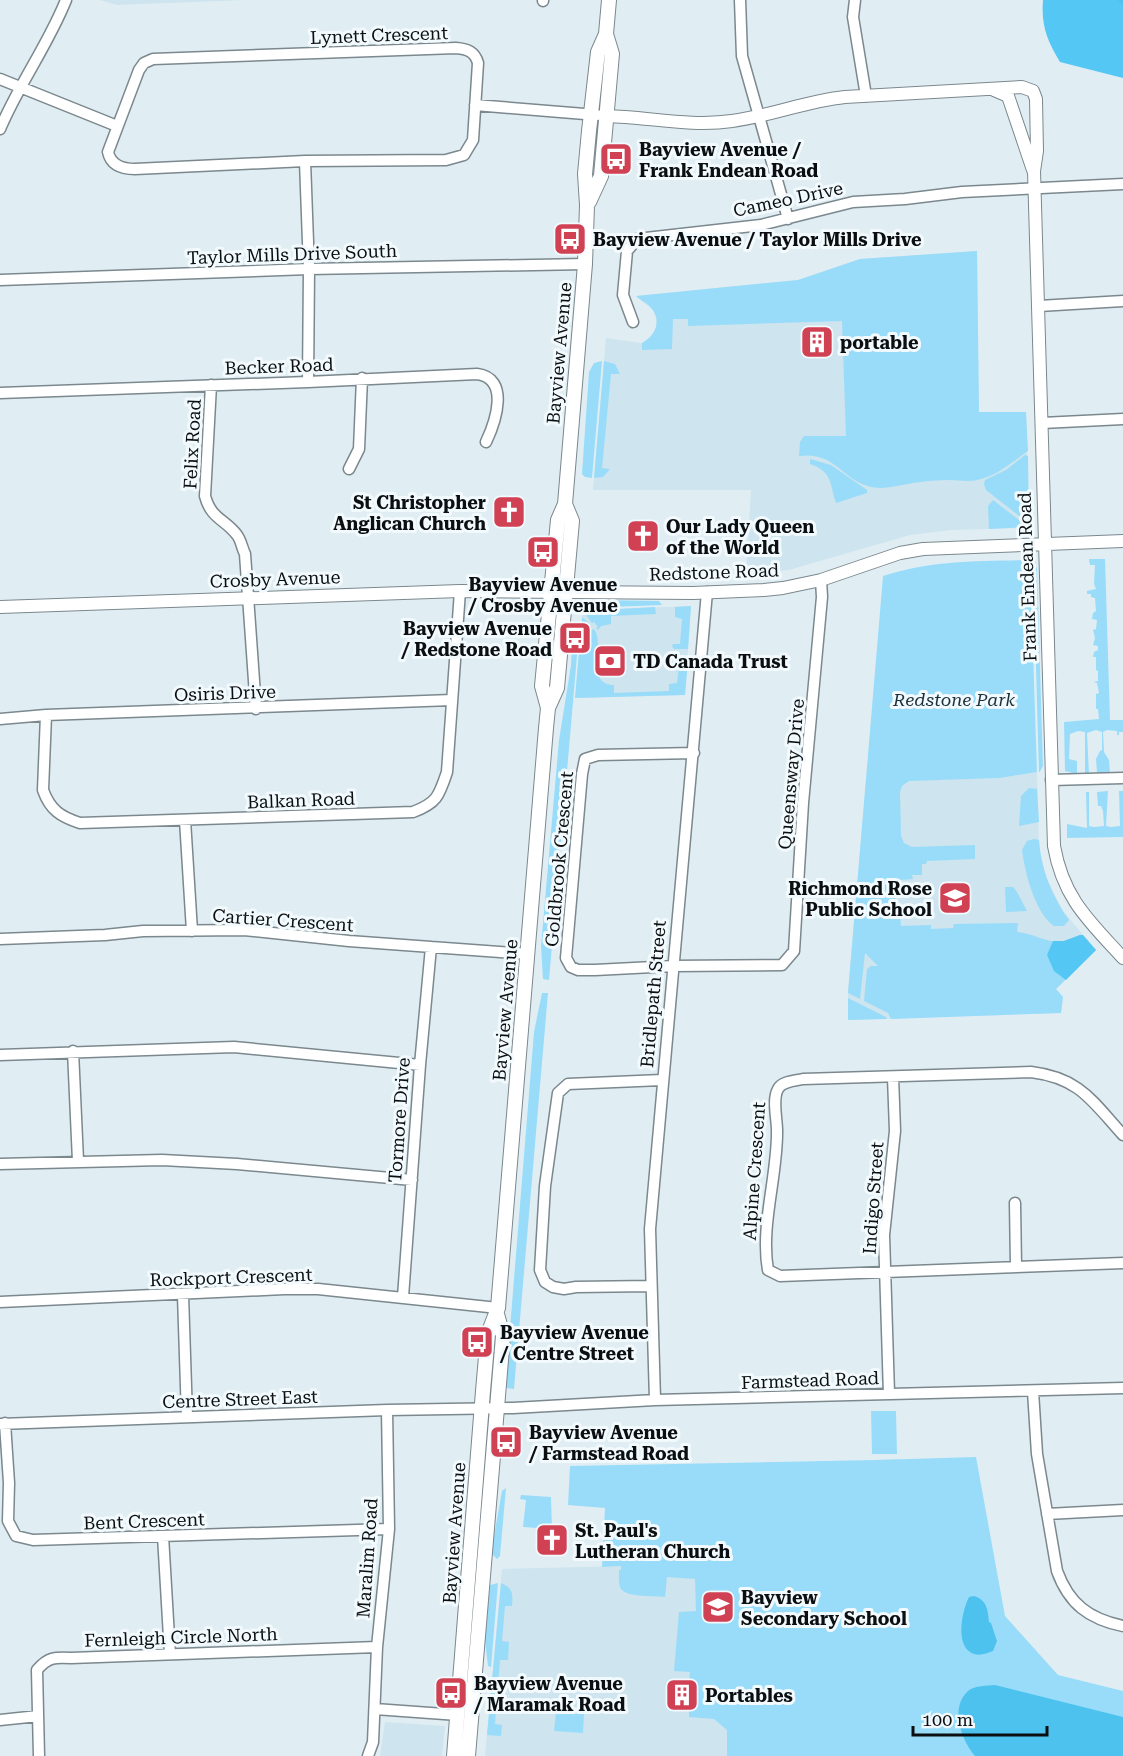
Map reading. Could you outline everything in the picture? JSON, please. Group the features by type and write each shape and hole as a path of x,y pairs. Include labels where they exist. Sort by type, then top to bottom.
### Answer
{"main road":[{"name":"Bayview Avenue","path":"548,708 542,686 558,520 565,504 585,264 587,205 585,174 598,52 606,34 609,0"},
{"name":"Bayview Avenue","path":"587,205 601,176 612,54 606,34"},
{"name":"Bayview Avenue","path":"454,1756 488,1334 497,1311 548,708 557,688 567,591 572,521 565,504"},
{"name":"Bayview Avenue","path":"468,1756 503,1336 497,1311"}],"street":[{"path":"0,129 45,47 66,0"},
{"path":"740,0 742,56 788,219"},
{"path":"855,0 853,17 866,96"},
{"name":"Lynett Crescent","path":"463,49 474,54 478,63 473,140 464,155 446,160 305,161 124,169 109,158 108,152 117,126 135,78 144,63 153,59 463,49"},
{"path":"0,79 117,126"},
{"path":"474,105 715,123 759,116 824,99 1022,87"},
{"path":"1011,103 1014,90 1022,87"},
{"name":"Frank Endean Road","path":"1022,87 1030,88 1035,95 1037,151 1034,171"},
{"path":"992,90 1005,93 1011,103"},
{"name":"Frank Endean Road","path":"1011,103 1034,171 1036,188 1054,846 1061,877 1068,892 1083,914 1123,958"},
{"path":"305,161 309,269 308,382"},
{"name":"Cameo Drive","path":"633,322 623,295 627,251 637,239 761,225 853,202 905,200 962,192 1123,184"},
{"name":"Taylor Mills Drive South","path":"0,280 309,269 585,264"},
{"path":"1039,306 1123,302"},
{"name":"Becker Road","path":"0,393 477,374 491,378 496,384 498,397 493,427 486,442"},
{"path":"349,469 359,449 362,378"},
{"name":"Felix Road","path":"211,385 206,496 208,507 236,535 245,554 256,709"},
{"path":"1042,423 1123,419"},
{"name":"Redstone Road","path":"551,591 707,592 783,588 821,580 891,556 923,549 1123,541"},
{"name":"Queensway Drive","path":"673,966 782,965 794,951 803,803 822,597 821,580"},
{"name":"Crosby Avenue","path":"0,607 460,591 551,591"},
{"name":"Balkan Road","path":"46,716 43,790 46,801 66,819 81,823 413,812 424,808 438,798 447,772 460,591"},
{"name":"Bridlepath Street","path":"655,1400 650,1229 707,592"},
{"name":"Osiris Drive","path":"0,719 452,700"},
{"name":"Goldbrook Crescent","path":"673,966 578,970 568,964 566,958 582,774 585,759 590,756 694,753"},
{"path":"1052,780 1123,778"},
{"path":"185,820 192,931"},
{"name":"Cartier Crescent","path":"0,939 244,930 316,938 528,954"},
{"name":"Tormore Drive","path":"403,1297 431,947"},
{"path":"0,1055 234,1047 420,1065"},
{"path":"73,1051 78,1161"},
{"name":"Alpine Crescent","path":"1123,1135 1088,1097 1071,1083 1047,1074 1031,1072 803,1079 780,1085 776,1091 777,1130 766,1247 768,1270 780,1276 1123,1263"},
{"name":"Indigo Street","path":"889,1394 884,1235 895,1131 893,1077"},
{"path":"651,1286 564,1289 553,1287 542,1277 541,1254 545,1186 558,1093 567,1083 662,1080"},
{"path":"0,1164 162,1160 412,1180"},
{"path":"1015,1203 1016,1268"},
{"name":"Rockport Crescent","path":"0,1302 318,1289 356,1295 403,1297 497,1311"},
{"path":"183,1295 187,1417"},
{"name":"Farmstead Road","path":"482,1409 655,1400 1123,1388"},
{"path":"1033,1391 1037,1454 1057,1571 1065,1589 1086,1612 1101,1620 1123,1626"},
{"name":"Centre Street East","path":"2,1424 387,1410 482,1409"},
{"name":"Maralim Road","path":"368,1756 373,1742 377,1647 389,1529 387,1410"},
{"name":"Bent Crescent","path":"2,1424 9,1483 8,1521 16,1536 46,1541 389,1529"},
{"path":"1047,1514 1123,1510"},
{"path":"164,1536 170,1654"},
{"name":"Fernleigh Circle North","path":"38,1716 37,1670 53,1656 377,1647"},
{"path":"375,1709 458,1715"},
{"path":"0,1720 38,1716 39,1756"}],"shaded area":[{"path":"100,0 245,0 117,5"},
{"path":"1043,0 1123,0 1123,78 1060,62 1046,32"},
{"path":"977,251 979,412 1026,412 1029,520 1024,528 951,530 910,535 789,570 746,574 751,490 593,490 606,338 642,343 652,336 656,328 653,310 636,296 798,280 860,259"},
{"path":"691,606 685,695 575,698 583,610"},
{"name":"Richmond Rose Public School","path":"1037,772 1039,847 1046,877 1063,911 1096,950 1056,989 1063,997 1061,1013 848,1020 848,991 866,781 1000,778"},
{"path":"1083,935 1096,950 1066,980 1054,971 1047,955 1053,941 1064,941"},
{"name":"Bayview Secondary School","path":"899,1459 926,1756 485,1756 502,1569 669,1565 876,1460"},
{"path":"974,1596 982,1600 986,1606 989,1622 997,1641 993,1651 982,1654 974,1654 968,1650 962,1637 964,1611 969,1597"},
{"path":"995,1685 1123,1717 1123,1756 975,1756 962,1733 958,1715 959,1706 962,1698 971,1689"},
{"path":"385,1722 445,1726 442,1756 380,1756"}],"green space":[{"path":"977,251 979,412 1026,412 1028,451 1004,468 984,478 971,481 932,481 885,488 874,487 859,482 821,457 799,456 800,442 804,436 846,436 842,321 688,326 688,319 673,319 672,349 642,350 642,343 654,332 657,323 650,307 636,296 798,280 860,259"},
{"path":"602,361 592,478 582,474 589,372 594,363"},
{"path":"604,361 615,364 620,374 611,374 602,468 610,469 603,477 594,478"},
{"path":"1025,455 1028,456 1029,520 1027,522 986,490 984,484 985,480 1006,470"},
{"path":"810,459 831,465 867,490 867,493 836,503 827,475 810,464"},
{"path":"993,500 1025,527 989,529 988,506"},
{"path":"1089,559 1105,559 1110,720 1123,720 1123,732 1117,735 1117,731 1103,732 1104,752 1109,760 1110,773 1097,773 1096,759 1102,750 1102,732 1096,730 1087,733 1089,774 1085,774 1085,732 1078,731 1070,734 1069,759 1077,761 1077,774 1065,771 1064,722 1099,719 1096,694 1099,693 1097,683 1093,682 1098,681 1096,657 1093,657 1094,652 1098,650 1098,646 1093,645 1095,638 1093,630 1096,629 1097,620 1092,619 1096,611 1095,598 1087,594 1087,591 1096,589 1095,565 1090,565"},
{"name":"Redstone Park","path":"1030,560 1037,772 1000,778 909,781 902,786 900,792 901,836 904,843 912,847 975,845 975,859 927,861 926,864 922,864 922,875 912,875 913,879 899,880 899,891 895,892 896,914 900,915 901,926 931,925 931,929 953,928 954,924 1018,923 1017,932 1054,942 1082,935 1096,950 1056,989 1063,997 1061,1013 891,1019 888,1013 864,1001 867,969 871,966 878,966 865,953 860,999 848,993 883,576 937,564"},
{"path":"1033,560 1035,560 1037,569 1043,766 1039,773"},
{"path":"597,600 659,601 662,605 584,608 584,603"},
{"path":"691,606 688,649 674,649 673,644 680,644 682,619 675,617 675,607"},
{"path":"655,607 656,614 611,616 611,624 601,626 598,630 596,628 598,627 583,611"},
{"path":"582,617 589,623 587,625 591,630 594,629 597,636 597,663 600,678 605,683 614,685 614,693 669,691 669,684 677,683 679,666 672,665 672,662 679,660 688,661 685,695 575,698"},
{"path":"572,644 578,644 549,980 543,979 541,946 559,740 571,665"},
{"path":"1029,788 1037,789 1039,822 1019,826 1021,796"},
{"path":"1108,791 1106,826 1111,827 1120,826 1119,791 1123,791 1123,837 1067,838 1067,824 1087,828 1086,792 1089,792 1089,826 1104,826 1103,811 1101,806 1098,806 1097,792"},
{"path":"1039,840 1048,882 1069,920 1064,926 1054,926 1047,920 1032,892 1022,850 1027,841"},
{"path":"1005,887 1013,887 1027,911 1006,912"},
{"path":"542,993 548,993 514,1389 506,1388 506,1378 534,1032"},
{"path":"848,998 886,1017 887,1019 848,1020"},
{"path":"871,1411 896,1411 897,1454 872,1454"},
{"name":"Bayview Secondary School","path":"976,1457 1005,1616 1058,1675 1123,1691 1123,1756 727,1756 727,1730 714,1719 689,1717 689,1711 686,1710 690,1672 674,1671 679,1612 696,1611 695,1579 667,1577 665,1597 625,1592 619,1583 621,1566 602,1567 605,1508 568,1505 570,1466"},
{"path":"506,1488 500,1556 497,1559 491,1553 502,1491"},
{"path":"521,1495 551,1497 552,1529 523,1527 526,1500 520,1499"},
{"path":"498,1583 491,1667 488,1666 485,1640 490,1585"},
{"path":"501,1583 510,1589 512,1606 505,1606 502,1641 509,1642 508,1660 500,1660 495,1724 502,1725 501,1736 487,1735"},
{"path":"556,1712 584,1714 583,1733 554,1731"}],"waterway":[{"path":"1120,0 1123,3"}],"place":[{"name":"Bayview Avenue / Frank Endean Road","path":"616,159"},
{"name":"Bayview Avenue / Taylor Mills Drive","path":"570,239"},
{"name":"portable","path":"817,342"},
{"name":"St Christopher Anglican Church","path":"509,512"},
{"name":"Our Lady Queen of the World","path":"643,536"},
{"name":"Bayview Avenue / Crosby Avenue","path":"543,552"},
{"name":"Bayview Avenue / Redstone Road","path":"575,638"},
{"name":"TD Canada Trust","path":"610,661"},
{"name":"Richmond Rose Public School","path":"955,898"},
{"name":"Bayview Avenue / Centre Street","path":"477,1342"},
{"name":"Bayview Avenue / Farmstead Road","path":"506,1442"},
{"name":"St. Paul's Lutheran Church","path":"552,1540"},
{"name":"Bayview Secondary School","path":"718,1607"},
{"name":"Bayview Avenue / Maramak Road","path":"451,1693"},
{"name":"Portables","path":"682,1695"}]}
